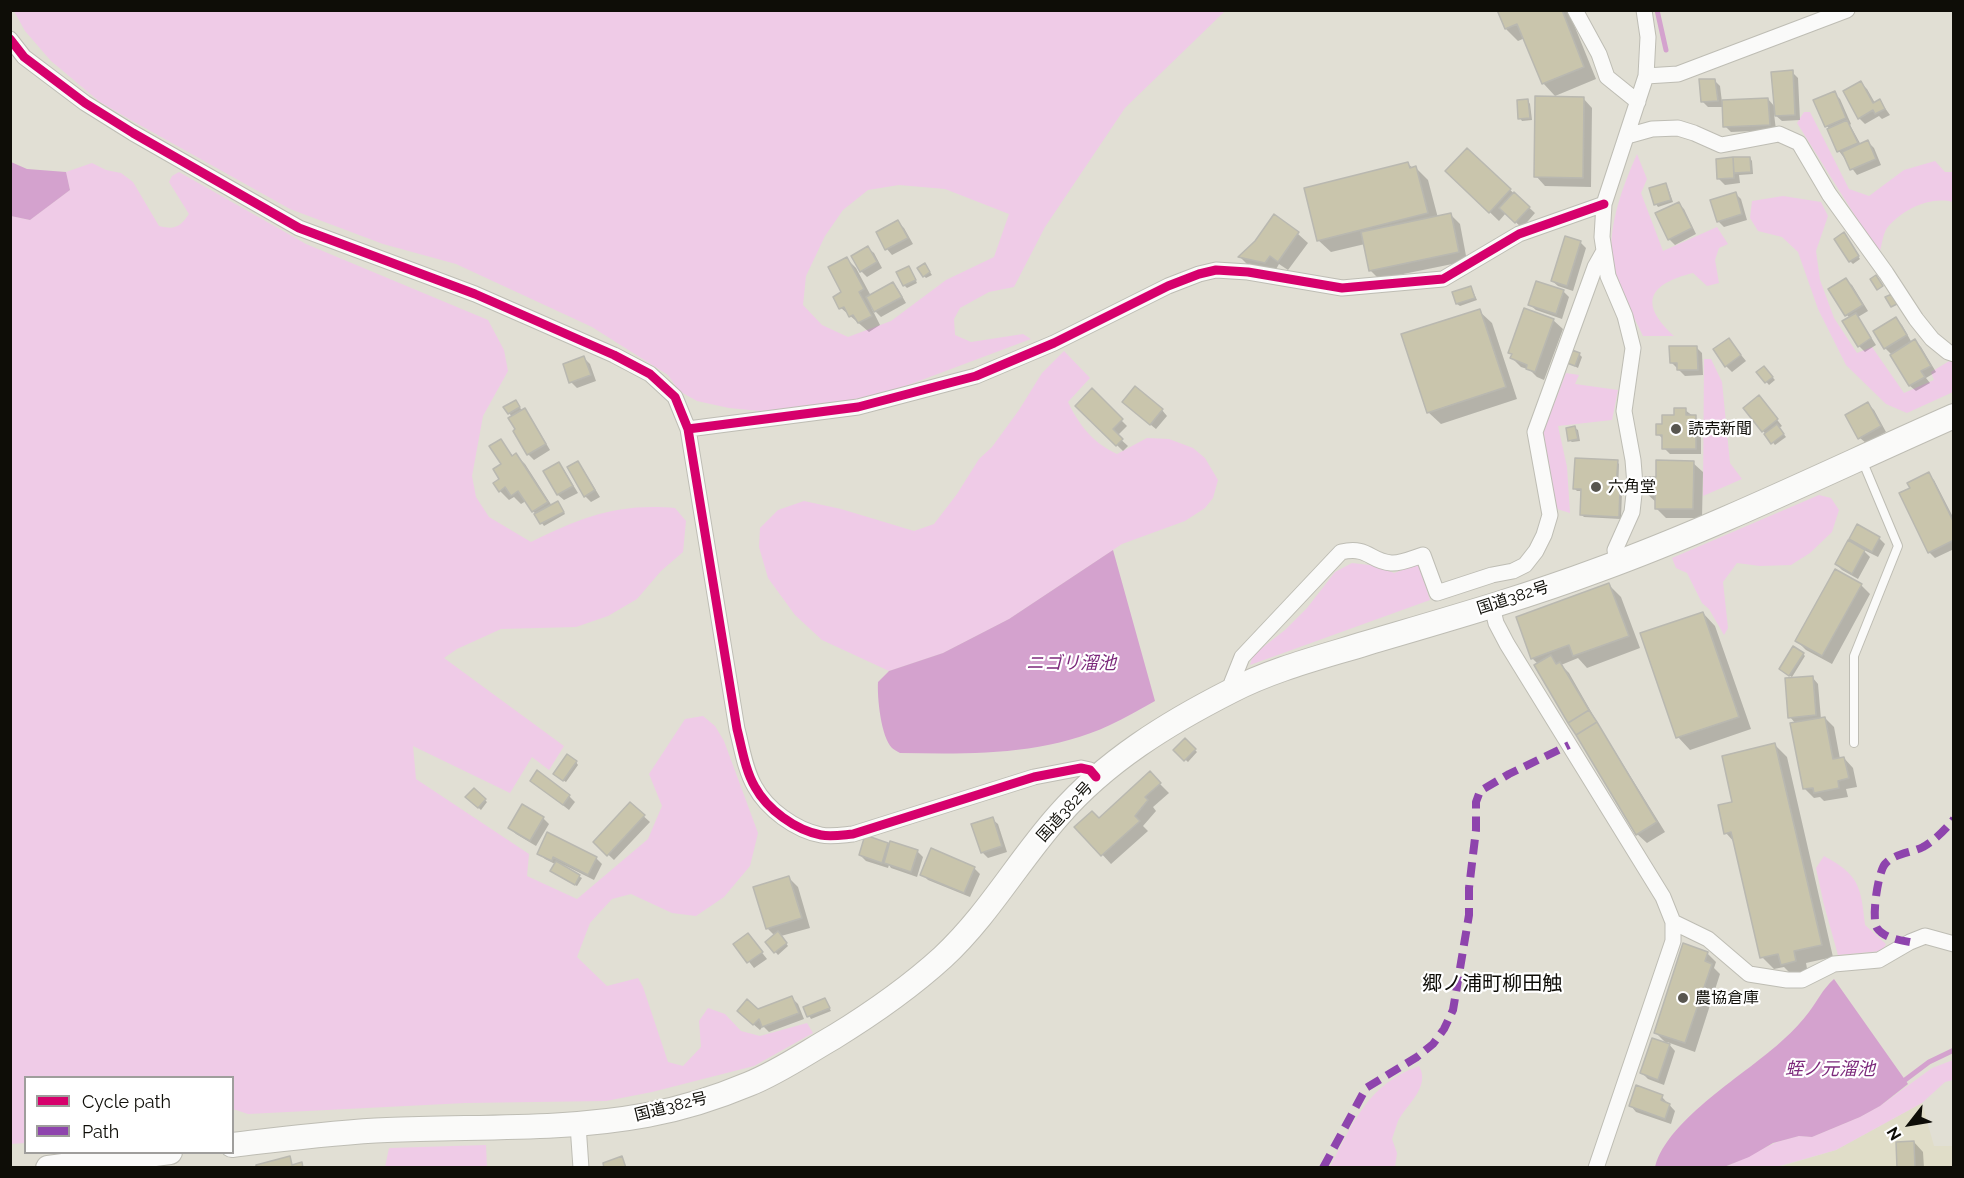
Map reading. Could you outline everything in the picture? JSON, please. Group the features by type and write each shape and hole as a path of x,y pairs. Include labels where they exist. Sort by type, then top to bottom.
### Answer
{"highway":[{"name":"国道382号","path":"234,1145 387,1130 578,1125 652,1114 749,1084 784,1067 883,1006 926,972 968,932 1052,823 1096,777 1174,723 1235,689 1285,668 1492,606 1617,563 1717,523 1953,416"},
{"path":"48,1167 154,1154"}],"street":[{"path":"1575,10 1599,54 1608,77 1638,102"},
{"path":"1617,563 1615,550 1632,512 1635,485 1624,411 1633,348 1625,316 1608,276 1602,225 1604,204 1646,76 1648,37 1644,10"},
{"path":"1646,76 1678,74 1847,10"},
{"path":"10,39 24,57 85,103 299,228 475,294 614,355 650,374 675,397 688,429 744,760 754,786 767,804 788,821 810,832 838,836 853,834 1034,777 1081,768 1090,770 1096,777"},
{"path":"1627,136 1652,129 1678,128 1721,145 1779,134 1799,143 1829,194 1916,319 1932,339 1953,354"},
{"path":"688,429 858,407 976,376 1053,344 1168,286 1198,274 1216,270 1248,272 1342,288 1443,279 1519,234 1604,204"},
{"path":"1235,689 1232,682 1242,657 1341,552 1363,551 1390,563 1423,555 1437,593 1492,575 1513,571 1525,565 1536,551 1544,535 1550,515 1536,432 1595,267 1604,251"},
{"path":"1492,606 1496,623 1507,644 1663,897 1673,922 1673,941 1596,1167"},
{"path":"1673,922 1708,939 1749,974 1787,980 1802,980 1834,964 1880,960 1925,936 1953,944"},
{"path":"578,1125 581,1167"}],"lane":[{"path":"1854,743 1854,656 1898,546 1862,458"}],"shaded area":[{"path":"14,11 1225,11 1125,108 1045,227 1014,287 989,292 960,308 954,319 955,335 971,342 1023,334 1031,339 887,393 832,405 760,411 729,408 697,401 679,391 668,375 592,327 456,264 383,244 290,209 100,102 51,61 25,31","holes":["899,185 945,189 1009,214 994,257 946,280 891,321 848,337 822,325 803,305 806,276 825,236 843,210 868,190"]},
{"path":"1804,112 1810,112 1849,189 1869,196 1904,170 1935,161 1945,172 1953,172 1953,202 1926,203 1901,215 1887,228 1880,251 1869,238 1797,123"},
{"path":"1637,154 1647,179 1641,193 1663,251 1717,227 1728,244 1719,248 1715,260 1719,283 1707,286 1693,273 1666,283 1658,289 1653,304 1656,314 1674,336 1643,336 1622,294 1613,267 1611,253 1617,209"},
{"path":"92,163 106,170 121,173 133,182 159,226 169,228 183,222 189,214 169,182 172,176 179,172 306,244 488,320 504,350 508,371 483,416 472,476 476,497 489,517 531,542 567,525 600,514 635,508 675,508 686,521 683,552 661,571 637,599 608,616 576,627 501,629 457,649 444,658 564,746 549,770 532,757 510,793 413,746 416,779 529,854 527,876 577,899 648,839 662,806 649,774 685,719 703,716 715,726 724,741 758,833 750,866 724,897 696,916 672,913 631,894 612,899 590,923 577,957 607,986 638,978 668,1062 683,1066 701,1047 699,1021 708,1008 725,1014 741,1031 760,1036 807,1023 813,1033 754,1066 652,1092 606,1101 465,1103 248,1114 234,1109 234,1076 24,1076 24,1143 11,1144 11,216 30,220 70,190 66,172"},
{"path":"1783,196 1821,202 1828,216 1816,251 1820,280 1834,318 1857,353 1872,347 1904,393 1934,380 1931,372 1951,360 1953,361 1953,392 1907,413 1886,404 1846,365 1818,309 1798,252 1782,237 1758,231 1750,218 1752,201"},
{"path":"1064,351 1090,378 1068,402 1088,432 1108,450 1117,454 1147,438 1169,439 1193,448 1205,458 1218,480 1213,498 1205,508 1185,521 1122,544 1009,619 943,653 889,671 822,640 795,615 768,578 759,547 760,528 778,510 804,501 841,509 914,531 934,524 957,494 979,459 992,447 1019,410 1042,373"},
{"path":"1704,359 1711,359 1722,382 1730,463 1742,479 1703,496"},
{"path":"1566,373 1579,375 1575,384 1618,390 1612,420 1558,426 1567,467 1570,513 1557,509 1552,495 1543,432"},
{"path":"1819,495 1831,498 1839,510 1832,532 1810,553 1791,565 1760,566 1737,563 1723,582 1728,628 1724,635 1709,609 1702,603 1687,573 1676,568 1672,558"},
{"path":"1352,563 1378,566 1394,573 1419,564 1430,600 1250,665 1253,655 1285,630 1307,608 1335,572"},
{"path":"1824,856 1845,869 1856,883 1862,900 1865,925 1886,944 1882,951 1838,955 1816,868"},
{"path":"1953,1060 1953,1080 1945,1082 1922,1103 1836,1150 1776,1167 1724,1168 1777,1142 1799,1136 1812,1137 1860,1117 1880,1106 1932,1068"},
{"path":"1419,1066 1422,1074 1420,1088 1398,1121 1392,1139 1397,1153 1395,1167 1330,1167 1355,1120 1374,1094 1401,1074"},
{"path":"1922,1103 1934,1146 1953,1146 1953,1167 1776,1168 1836,1150"},
{"path":"486,1145 487,1167 385,1167 389,1148"}],"water":[{"path":"11,162 27,169 66,172 70,190 30,220 11,216"},
{"name":"ニゴリ溜池","path":"1113,550 1155,701 1116,722 1085,735 1033,748 980,753 900,753 892,748 882,726 878,689 878,682 889,671 943,653 1009,619"},
{"name":"蛭ノ元溜池","path":"1834,979 1908,1084 1880,1106 1860,1117 1812,1137 1799,1136 1773,1143 1749,1157 1724,1167 1655,1167 1675,1131 1710,1098 1787,1036"}],"building":[{"path":"1497,10 1562,10 1584,67 1542,84 1517,24 1505,29"},
{"path":"1793,70 1795,115 1775,116 1771,72"},
{"path":"1699,79 1715,79 1718,101 1701,102"},
{"path":"1861,81 1873,103 1880,99 1885,109 1875,114 1873,110 1858,119 1843,91"},
{"path":"1835,91 1846,118 1825,127 1813,100"},
{"path":"1535,96 1584,97 1583,178 1534,177"},
{"path":"1768,98 1770,125 1723,127 1722,100"},
{"path":"1528,99 1530,118 1518,119 1517,100"},
{"path":"1847,120 1858,143 1837,152 1827,129"},
{"path":"1868,140 1876,159 1850,170 1842,152"},
{"path":"1467,148 1511,189 1489,213 1445,171"},
{"path":"1733,157 1734,178 1717,179 1716,159"},
{"path":"1733,157 1750,157 1751,172 1734,173"},
{"path":"1408,162 1410,168 1416,166 1428,213 1317,241 1304,188"},
{"path":"1666,183 1671,200 1654,205 1649,188"},
{"path":"1514,192 1530,207 1515,223 1499,208"},
{"path":"1736,192 1742,214 1717,222 1710,200"},
{"path":"1679,202 1692,228 1668,240 1655,213"},
{"path":"1451,213 1459,252 1369,271 1361,232"},
{"path":"1274,214 1299,232 1278,262 1270,256 1265,263 1238,257 1255,241"},
{"path":"898,220 908,238 885,250 876,232"},
{"path":"1844,232 1859,256 1849,262 1834,239"},
{"path":"1565,236 1581,241 1567,286 1551,281"},
{"path":"868,246 877,262 860,272 851,256"},
{"path":"847,257 864,289 859,292 872,316 858,323 853,315 849,317 844,307 839,309 833,297 841,292 828,267"},
{"path":"925,263 930,272 923,277 917,268"},
{"path":"909,266 916,280 903,286 896,272"},
{"path":"1876,275 1883,286 1877,290 1870,279"},
{"path":"1846,278 1863,305 1845,316 1828,289"},
{"path":"1536,281 1564,290 1556,314 1528,305"},
{"path":"893,282 902,297 874,312 866,297"},
{"path":"1471,286 1475,298 1456,304 1452,292"},
{"path":"1892,294 1897,304 1891,307 1885,297"},
{"path":"1524,308 1554,319 1535,372 1526,369 1527,365 1510,358 1512,354 1508,353"},
{"path":"1480,309 1506,387 1427,413 1401,334"},
{"path":"1856,313 1871,338 1858,347 1842,321"},
{"path":"1896,317 1907,335 1884,349 1873,331"},
{"path":"1729,338 1741,355 1725,367 1713,349"},
{"path":"1915,339 1931,366 1921,371 1925,377 1909,386 1890,355"},
{"path":"1669,346 1697,346 1698,370 1677,370 1677,363 1670,363"},
{"path":"1572,350 1580,353 1575,366 1567,363"},
{"path":"584,356 591,375 569,383 563,364"},
{"path":"1764,366 1773,377 1765,383 1756,372"},
{"path":"1135,386 1163,409 1150,425 1122,402"},
{"path":"1092,388 1123,419 1113,429 1123,439 1116,446 1075,406"},
{"path":"1759,395 1778,419 1762,432 1743,408"},
{"path":"516,400 520,407 508,414 503,407"},
{"path":"1868,402 1881,426 1858,439 1845,415"},
{"path":"525,408 546,444 527,455 508,418"},
{"name":"読売新聞","path":"1674,408 1686,408 1686,415 1696,415 1696,449 1662,449 1662,435 1656,435 1656,424 1662,424 1662,415 1674,415"},
{"path":"1777,424 1784,434 1771,444 1764,434"},
{"path":"1575,426 1578,439 1568,441 1566,428"},
{"path":"501,439 512,456 516,453 548,502 532,512 518,491 511,496 505,487 499,492 493,483 499,479 493,469 501,464 489,446"},
{"name":"六角堂","path":"1575,458 1618,460 1616,487 1620,487 1619,517 1580,515 1581,489 1573,489"},
{"path":"1656,460 1694,461 1693,509 1655,509 1655,493 1645,493 1645,477 1656,477"},
{"path":"578,461 595,490 584,497 567,467"},
{"path":"559,462 573,486 557,495 543,471"},
{"path":"1929,472 1954,523 1954,540 1928,553 1899,493 1910,488 1907,483"},
{"path":"558,501 564,512 540,524 534,514"},
{"path":"1857,524 1880,537 1872,552 1849,539"},
{"path":"1848,540 1865,550 1852,574 1835,564"},
{"path":"1835,569 1862,584 1822,656 1795,641"},
{"path":"1609,583 1629,636 1573,656 1569,645 1531,659 1516,617"},
{"path":"1703,612 1739,717 1676,738 1640,633"},
{"path":"1793,646 1804,653 1789,676 1779,669"},
{"path":"1551,655 1556,664 1560,662 1589,710 1568,723 1534,665"},
{"path":"1813,676 1816,715 1788,718 1785,678"},
{"path":"1589,710 1597,722 1576,735 1568,723"},
{"path":"1825,717 1833,759 1844,757 1849,778 1838,781 1839,788 1814,793 1813,788 1803,789 1790,723"},
{"path":"1597,722 1657,822 1636,835 1576,735"},
{"path":"1185,738 1196,749 1184,761 1173,750"},
{"path":"1775,743 1822,945 1794,951 1796,961 1781,965 1778,954 1760,958 1731,832 1724,834 1718,805 1732,802 1722,756"},
{"path":"567,754 577,761 563,781 553,774"},
{"path":"537,770 570,795 563,805 530,781"},
{"path":"1150,771 1161,783 1145,797 1148,800 1135,816 1140,821 1101,856 1074,827 1092,811 1099,818"},
{"path":"474,788 486,799 478,808 465,797"},
{"path":"630,802 645,815 607,856 593,842"},
{"path":"522,804 544,817 530,841 508,828"},
{"path":"993,817 1002,846 981,853 971,824"},
{"path":"547,832 597,857 588,875 553,857 552,861 537,854"},
{"path":"865,835 888,843 882,863 859,855"},
{"path":"890,841 918,850 911,872 884,863"},
{"path":"931,848 975,867 964,893 920,875"},
{"path":"556,861 580,875 575,885 550,871"},
{"path":"789,876 802,918 766,929 753,887"},
{"path":"778,931 787,943 774,953 765,942"},
{"path":"748,933 763,952 747,963 733,944"},
{"name":"農協倉庫","path":"1683,943 1708,952 1705,961 1712,964 1685,1043 1654,1033"},
{"path":"792,996 799,1013 762,1027 759,1019 753,1025 737,1011 747,999 758,1009"},
{"path":"825,998 830,1008 807,1017 803,1007"},
{"path":"1652,1038 1670,1044 1658,1080 1640,1073"},
{"path":"1636,1085 1663,1095 1661,1100 1670,1104 1665,1119 1629,1106"},
{"path":"1914,1141 1915,1168 1897,1168 1896,1142"},
{"path":"290,1156 292,1165 302,1162 303,1168 256,1168 256,1165"},
{"path":"622,1156 626,1168 604,1168 603,1163"}],"waterway":[{"path":"1657,10 1666,50"},
{"path":"1905,1080 1929,1062 1954,1050"}],"marked path":[{"path":"1323,1168 1366,1088 1417,1057 1433,1044 1444,1029 1453,1010 1469,915 1476,802 1480,791 1569,745"},
{"path":"1910,942 1888,936 1880,931 1875,923 1875,906 1882,869 1889,860 1927,844 1954,819"}],"cycle path":[{"path":"10,39 24,57 85,103 299,228 475,294 614,355 650,374 675,397 688,429 737,729 744,759 760,795 774,811 801,828 821,835 853,834 1034,777 1081,768 1090,770 1096,777"},
{"path":"688,429 858,407 976,376 1054,343 1168,286 1216,270 1248,272 1342,288 1443,279 1519,234 1604,204"}],"place":[{"name":"読売新聞","path":"1676,429"},
{"name":"六角堂","path":"1596,487"},
{"name":"農協倉庫","path":"1683,998"}],"district":[{"name":"郷ノ浦町柳田触","path":"1492,984"}]}
